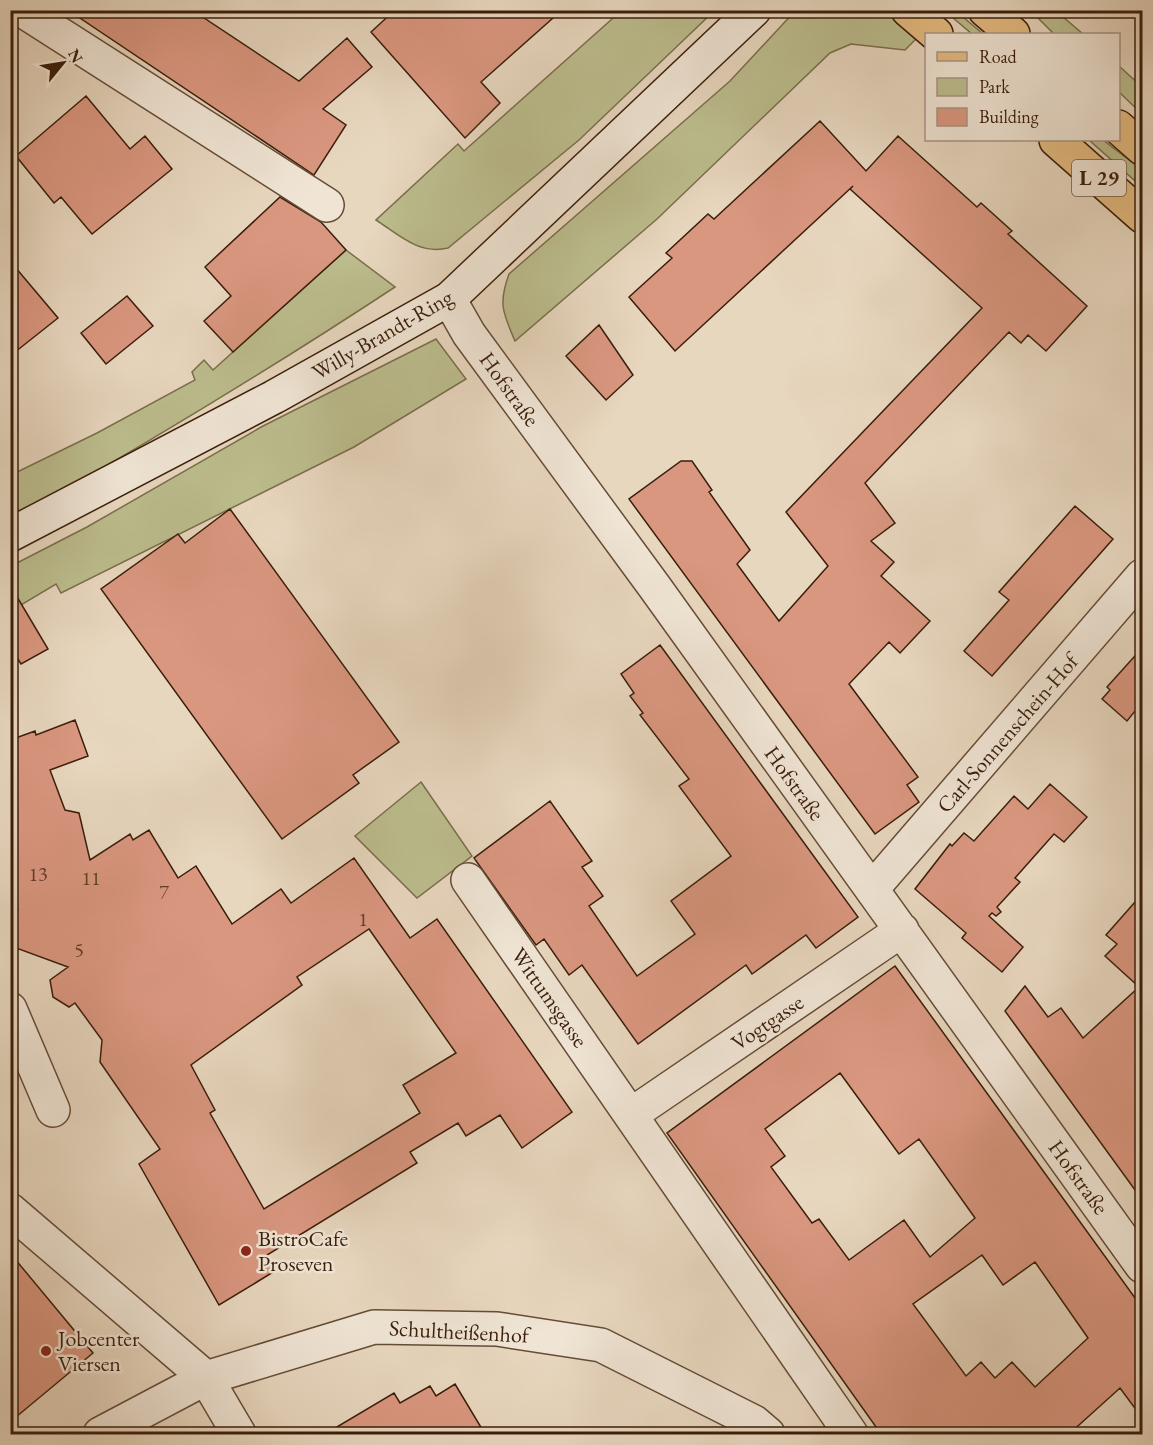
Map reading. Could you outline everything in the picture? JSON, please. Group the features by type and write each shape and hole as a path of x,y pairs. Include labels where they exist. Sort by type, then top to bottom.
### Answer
{"main road":[{"path":"908,10 935,33"},
{"path":"985,10 1012,33"},
{"name":"L 29","path":"1120,128 1143,148"},
{"name":"L 29","path":"1057,141 1143,216"}],"street":[{"path":"22,10 327,205"},
{"name":"Willy-Brandt-Ring","path":"10,536 274,397 449,299 754,10"},
{"name":"Hofstraße","path":"449,299 469,334 1143,1266"},
{"name":"Carl-Sonnenschein-Hof","path":"872,889 1143,576"},
{"name":"Wittumsgasse","path":"468,880 632,1114"},
{"name":"Vogtgasse","path":"632,1114 902,930"},
{"path":"10,1009 53,1110"},
{"path":"632,1114 851,1434"},
{"path":"10,1210 206,1378 239,1434"},
{"name":"Schultheißenhof","path":"99,1434 206,1378 374,1327 498,1329 601,1345 754,1422 768,1434"}],"green space":[{"path":"621,11 714,11 579,140 448,248 428,249 419,246 376,220 458,144 464,151"},
{"path":"795,11 881,11 920,35 905,50 851,44 830,53 657,219 515,341 503,308 509,274 730,81"},
{"path":"945,11 956,11 982,33 971,33"},
{"path":"1031,11 1056,11 1082,33 1053,33"},
{"path":"1120,67 1142,87 1142,114 1120,93"},
{"path":"1090,141 1104,141 1142,170 1142,187"},
{"path":"346,250 395,287 204,407 11,521 11,475 97,433 195,380 192,372 204,360 213,370"},
{"path":"436,339 466,379 354,447 61,593 56,584 11,611 11,566 87,527 263,426"},
{"path":"421,782 472,856 417,898 355,836"}],"building":[{"path":"68,10 192,10 299,81 347,38 372,67 323,109 346,125 314,175"},
{"path":"395,10 562,10 481,82 500,103 465,138 371,32"},
{"path":"86,96 130,149 145,136 172,169 92,234 61,197 54,203 16,156"},
{"path":"820,121 866,171 898,136 977,207 981,203 1012,231 1008,234 1087,306 1046,351 1028,335 1021,343 1009,332 865,483 895,523 871,541 894,562 881,576 930,621 900,653 889,642 849,684 918,777 907,785 919,802 875,834 629,499 681,461 692,461 712,490 709,492 750,550 737,564 779,621 828,566 786,512 982,308 850,189 853,186 675,351 629,297 672,258 666,253 708,214 714,219"},
{"path":"280,197 321,222 346,250 233,352 204,321 231,296 205,267"},
{"path":"10,261 58,318 10,356"},
{"path":"127,296 153,326 106,364 81,333"},
{"path":"599,325 633,375 606,400 566,356"},
{"path":"1075,506 1113,539 992,676 964,651 1009,600 999,592"},
{"path":"230,509 399,742 353,775 359,783 282,839 101,589 178,534 185,543"},
{"path":"10,585 48,649 21,664 10,646"},
{"path":"660,645 858,917 816,948 806,935 752,974 746,965 638,1044 582,965 569,975 544,939 536,945 474,858 550,801 592,861 582,867 603,896 589,906 637,976 695,934 671,901 731,856 679,786 689,779 640,715 643,713 630,696 634,693 621,674"},
{"path":"1143,647 1143,718 1135,711 1127,721 1102,699 1110,690 1107,687"},
{"path":"75,720 88,756 50,770 65,810 79,813 90,860 130,834 133,840 149,830 178,878 196,866 232,924 281,889 291,903 354,858 410,938 437,919 572,1112 522,1148 500,1115 466,1136 458,1123 410,1152 417,1163 267,1255 275,1271 219,1305 139,1164 160,1149 100,1062 102,1040 75,1003 69,1007 53,997 50,980 68,967 16,948 10,937 10,914 18,910 10,889 10,740 35,731 36,735","holes":["369,929 456,1053 403,1085 420,1113 264,1209 210,1113 215,1110 191,1065 302,985 297,977"]},
{"path":"1050,784 1087,817 1064,842 1054,834 1015,878 1020,882 997,907 1001,912 996,916 992,913 989,916 1023,947 1002,972 962,938 966,933 915,889 950,844 952,846 964,833 974,841 1014,796 1028,809"},
{"path":"1143,893 1143,1201 1005,1011 1025,986 1048,1017 1061,1008 1083,1038 1139,987 1105,956 1117,944 1106,935"},
{"path":"895,966 1143,1309 1143,1419 1120,1388 1069,1434 881,1434 667,1133","holes":["840,1073 899,1154 919,1139 975,1218 930,1257 904,1220 849,1260 819,1219 812,1223 771,1167 785,1156 765,1129","982,1255 1003,1285 1035,1262 1088,1338 1035,1387 1012,1362 995,1378 981,1362 966,1376 913,1304"]},
{"path":"10,1253 93,1353 10,1422"},
{"path":"455,1384 485,1434 325,1434 394,1393 400,1403 430,1386 436,1396"}],"place":[{"name":"BistroCafe Proseven","path":"246,1251"},
{"name":"Jobcenter Viersen","path":"46,1351"}]}
